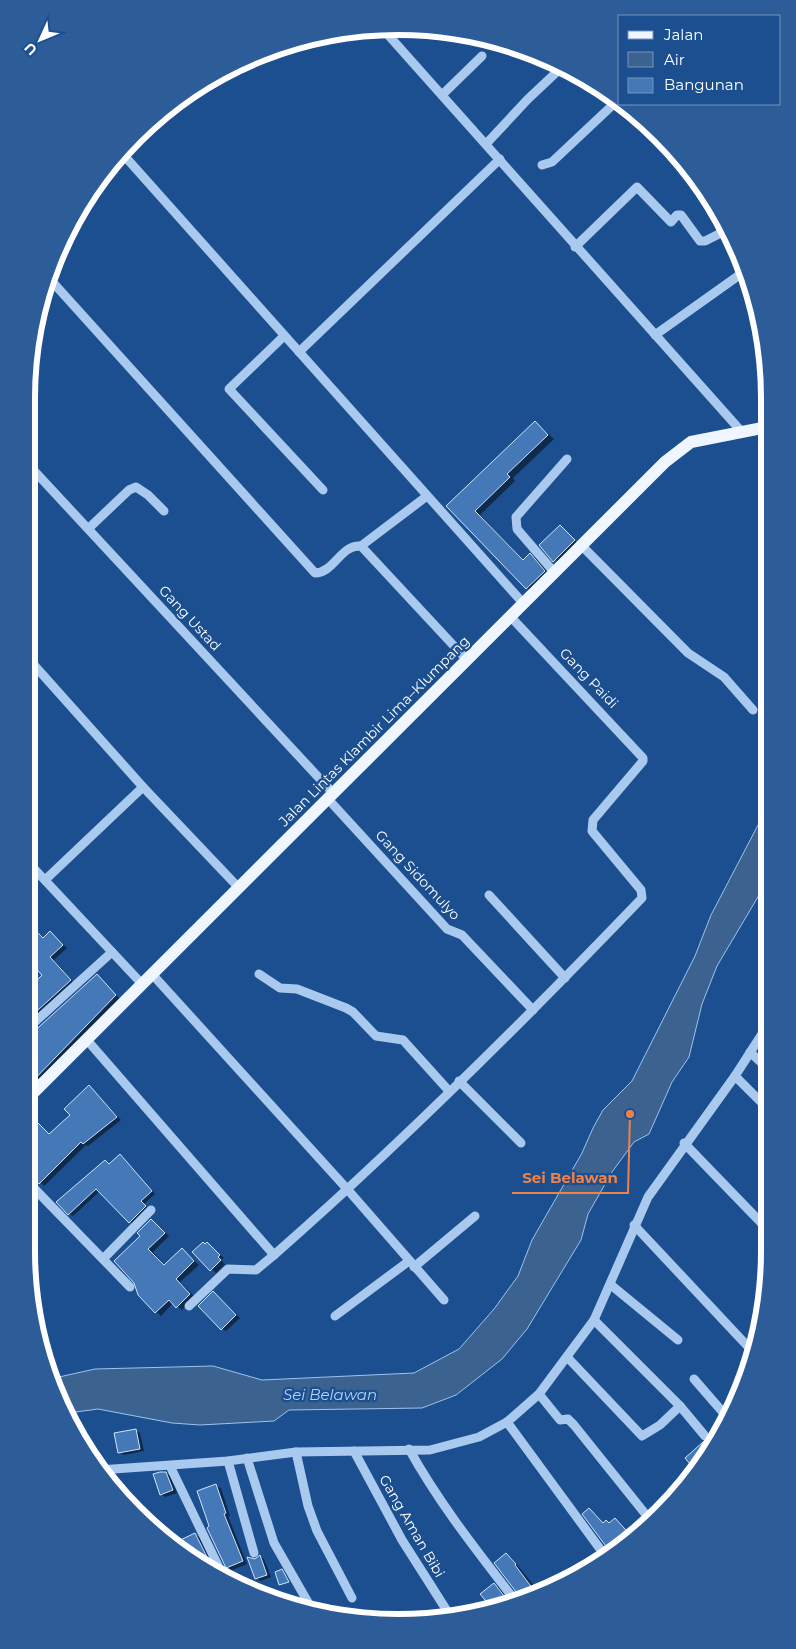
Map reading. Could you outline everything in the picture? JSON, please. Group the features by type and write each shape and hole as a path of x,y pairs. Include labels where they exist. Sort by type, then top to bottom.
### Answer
{"main road":[{"name":"Jalan Lintas Klambir Lima–Klumpang","path":"35,1091 679,449 690,442 704,438 761,428"}],"street":[{"path":"389,35 500,159 575,247 741,431"},
{"path":"442,94 482,56"},
{"path":"486,144 528,99 557,71"},
{"path":"542,164 552,162 612,105"},
{"path":"126,158 523,603"},
{"path":"299,352 500,159"},
{"path":"575,247 638,187 670,222 677,215 681,215 700,241 705,241 721,233"},
{"path":"655,335 740,275"},
{"path":"53,283 316,573 323,571 349,548 361,546 427,496"},
{"path":"284,336 229,389 323,490"},
{"path":"554,572 517,529 516,517 566,459"},
{"name":"Gang Ustad","path":"35,471 89,528 330,796"},
{"path":"89,528 128,490 136,487 148,495 164,511"},
{"path":"581,545 688,653 724,677 753,710"},
{"path":"361,546 466,660"},
{"name":"Gang Paidi","path":"510,616 640,752 643,762 593,820 591,826 592,831 641,890 642,898 565,978"},
{"path":"35,666 143,787 238,888"},
{"path":"45,880 143,787"},
{"name":"Gang Sidomulyo","path":"330,796 442,923 450,931 462,935 533,1010"},
{"path":"35,869 142,984"},
{"path":"189,1306 228,1269 256,1270 274,1255 348,1190 565,978 489,896"},
{"path":"35,1022 112,952"},
{"path":"152,974 348,1190 444,1300"},
{"path":"259,974 280,988 297,989 346,1008 353,1012 376,1036 404,1040 449,1091"},
{"path":"108,1469 170,1466 296,1452 448,1447 479,1437 507,1422 539,1394 568,1358 594,1320 611,1284 634,1225 648,1197 684,1143 735,1076 761,1035"},
{"path":"87,1040 274,1255"},
{"path":"750,1052 761,1062"},
{"path":"735,1076 761,1102"},
{"path":"460,1081 521,1143"},
{"path":"684,1143 761,1223"},
{"path":"35,1189 130,1287"},
{"path":"103,1259 150,1210"},
{"path":"335,1316 412,1264 475,1216"},
{"path":"634,1225 748,1347"},
{"path":"611,1284 678,1340"},
{"path":"594,1320 680,1406 705,1436"},
{"path":"568,1358 642,1436 660,1425 680,1406"},
{"path":"694,1379 723,1413"},
{"path":"539,1394 560,1420 568,1419 574,1425 647,1515"},
{"path":"507,1422 602,1552"},
{"path":"409,1449 425,1478 454,1522 512,1596"},
{"name":"Gang Aman Bibi","path":"354,1450 402,1540 447,1611"},
{"path":"296,1452 308,1506 317,1531 352,1598"},
{"path":"247,1458 274,1543 308,1603"},
{"path":"228,1460 254,1553"},
{"path":"170,1466 218,1566"}],"water":[{"name":"Sei Belawan","path":"761,819 761,892 717,966 702,1004 689,1057 672,1082 649,1134 634,1142 612,1172 588,1214 581,1240 527,1329 502,1359 456,1395 422,1408 289,1410 274,1421 200,1425 172,1423 98,1409 72,1412 58,1377 95,1369 213,1366 262,1380 414,1373 459,1349 494,1309 518,1276 532,1240 582,1153 603,1110 632,1081 695,956 711,915"}],"building":[{"path":"535,421 548,435 507,474 510,477 475,511 523,560 530,553 545,571 526,589 446,506"},
{"path":"560,525 575,540 553,562 539,545"},
{"path":"35,930 43,938 50,931 63,945 50,957 71,980 35,1013 35,982 42,975 35,968"},
{"path":"97,974 116,995 35,1079 35,1031"},
{"path":"89,1085 117,1117 83,1144 81,1142 39,1184 35,1180 35,1126 38,1123 49,1134 70,1115 64,1109"},
{"path":"120,1154 152,1191 141,1201 146,1206 129,1223 96,1189 68,1215 56,1202 105,1160 109,1164"},
{"path":"151,1219 165,1233 148,1249 164,1265 182,1248 194,1261 176,1279 190,1294 176,1308 169,1300 155,1313 138,1295 134,1283 114,1261 140,1236 137,1233"},
{"path":"203,1242 205,1244 207,1242 220,1255 218,1257 221,1260 210,1271 192,1252"},
{"path":"213,1291 236,1315 221,1330 198,1306"},
{"path":"136,1429 140,1449 118,1453 114,1433"},
{"path":"707,1441 691,1465 685,1458"},
{"path":"166,1472 173,1490 160,1495 153,1474"},
{"path":"216,1484 226,1513 224,1514 243,1561 226,1568 207,1528 209,1526 197,1491"},
{"path":"589,1508 603,1523 606,1520 609,1523 615,1518 628,1532 607,1548 582,1514"},
{"path":"195,1533 209,1561 196,1553 179,1541"},
{"path":"506,1553 532,1588 518,1594 494,1563"},
{"path":"260,1555 267,1575 255,1579 247,1557 255,1559"},
{"path":"282,1569 289,1582 279,1585 275,1572"},
{"path":"494,1583 506,1598 487,1603 480,1594"}],"place":[{"name":"Sei Belawan","path":"630,1114"}]}
